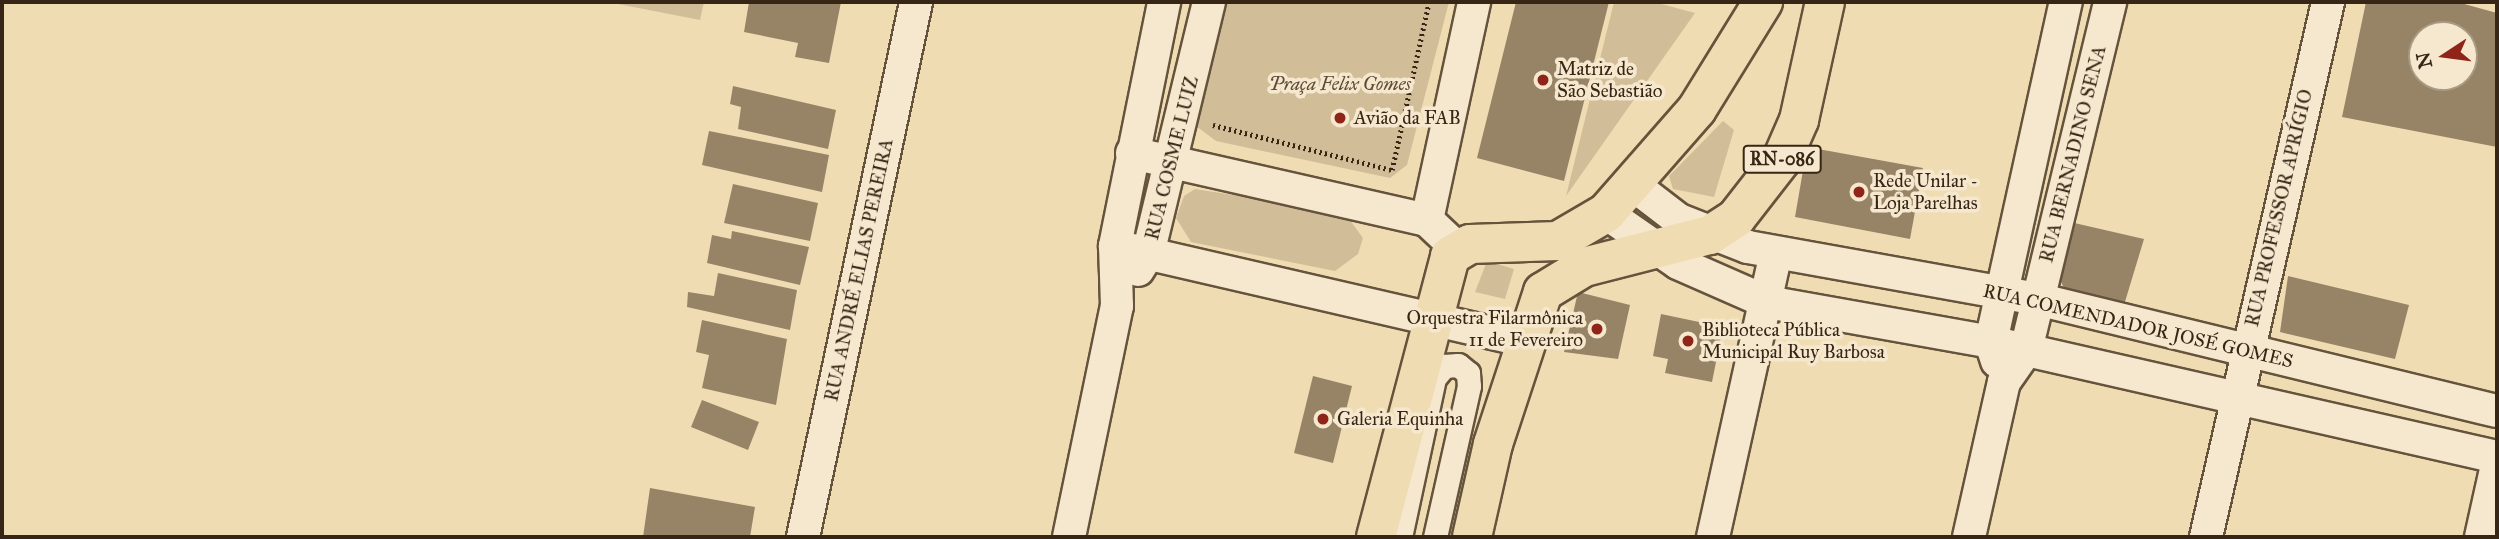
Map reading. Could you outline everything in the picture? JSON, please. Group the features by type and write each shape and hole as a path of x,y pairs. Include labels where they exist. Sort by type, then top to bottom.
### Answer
{"main road":[{"path":"1376,537 1432,315 1450,256 1458,249 1523,246 1572,236 1606,213 1721,77 1763,2"},
{"name":"RN-086","path":"1543,292 1568,273 1710,235 1736,218 1782,159 1798,120 1825,2"},
{"path":"1472,537 1525,341 1543,292 1523,246"}],"street":[{"name":"RUA ANDRÉ ELIAS PEREIRA","path":"803,537 916,2"},
{"name":"RUA COSME LUIZ","path":"1069,537 1117,306 1115,246 1164,2"},
{"name":"RUA COSME LUIZ","path":"1117,306 1148,254 1173,162 1209,2"},
{"path":"1427,220 1474,2"},
{"name":"RUA BERNADINO SENA","path":"1991,342 2066,2"},
{"name":"RUA BERNADINO SENA","path":"1969,537 2004,382 2026,350 2110,2"},
{"name":"RUA PROFESSOR APRÍGIO","path":"2206,537 2234,400 2328,2"},
{"path":"1132,153 1427,220 1458,249"},
{"name":"RUA COMENDADOR JOSÉ GOMES","path":"1632,184 1710,235 1776,253 2037,299 2497,411"},
{"path":"1606,213 1654,249 1768,302 1991,342 2234,400 2497,457"},
{"path":"1115,246 1432,315 1525,341"},
{"path":"1713,537 1768,302 1776,253"},
{"path":"1991,342 2004,382"},
{"path":"1399,537 1434,378 1444,366 1458,365 1468,373 1469,386 1435,537"},
{"path":"2481,537 2497,465"}],"path":[{"path":"1204,122 1392,170 1429,2"}],"green space":[{"path":"608,2 704,2 700,20"},
{"name":"Praça Felix Gomes","path":"1224,2 1449,2 1407,165 1390,178 1216,141 1196,126"},
{"path":"1614,2 1654,2 1695,13 1566,196"},
{"path":"1723,121 1734,130 1714,197 1673,189 1669,176"},
{"path":"1195,189 1344,212 1363,238 1358,254 1335,271 1191,242 1176,218 1184,196"},
{"path":"1487,261 1514,269 1505,299 1475,292"}],"building":[{"path":"749,2 841,2 829,63 795,57 798,43 744,32"},
{"name":"Matriz de São Sebastião","path":"1516,2 1609,2 1564,181 1477,158"},
{"path":"2366,2 2457,2 2497,13 2497,147 2342,117"},
{"path":"733,86 836,110 828,149 738,129 741,107 730,104"},
{"path":"709,131 829,155 822,192 702,165"},
{"name":"Rede Unilar - Loja Parelhas","path":"1807,147 1923,168 1910,239 1795,217"},
{"path":"733,184 818,203 810,241 724,223"},
{"path":"2070,222 2144,239 2124,305 2064,288 2056,272"},
{"path":"732,231 809,247 800,285 707,263 712,235 731,239"},
{"path":"718,273 797,290 790,330 687,307 688,292 714,296"},
{"path":"2288,276 2409,305 2395,359 2280,332"},
{"name":"Orquestra Filarmônica 11 de Fevereiro","path":"1578,292 1630,305 1618,359 1564,352"},
{"name":"Biblioteca Pública Municipal Ruy Barbosa","path":"1661,314 1723,327 1712,382 1665,373 1668,359 1653,356"},
{"path":"702,320 787,339 776,405 702,388 709,355 696,352"},
{"name":"Galeria Equinha","path":"1313,376 1352,386 1333,463 1294,453"},
{"path":"702,400 759,422 748,450 691,427"},
{"path":"650,488 755,507 750,537 643,537"}],"place":[{"name":"Matriz de São Sebastião","path":"1543,80"},
{"name":"Avião da FAB","path":"1340,118"},
{"name":"Rede Unilar - Loja Parelhas","path":"1859,192"},
{"name":"Orquestra Filarmônica 11 de Fevereiro","path":"1597,329"},
{"name":"Biblioteca Pública Municipal Ruy Barbosa","path":"1688,341"},
{"name":"Galeria Equinha","path":"1323,419"}]}
